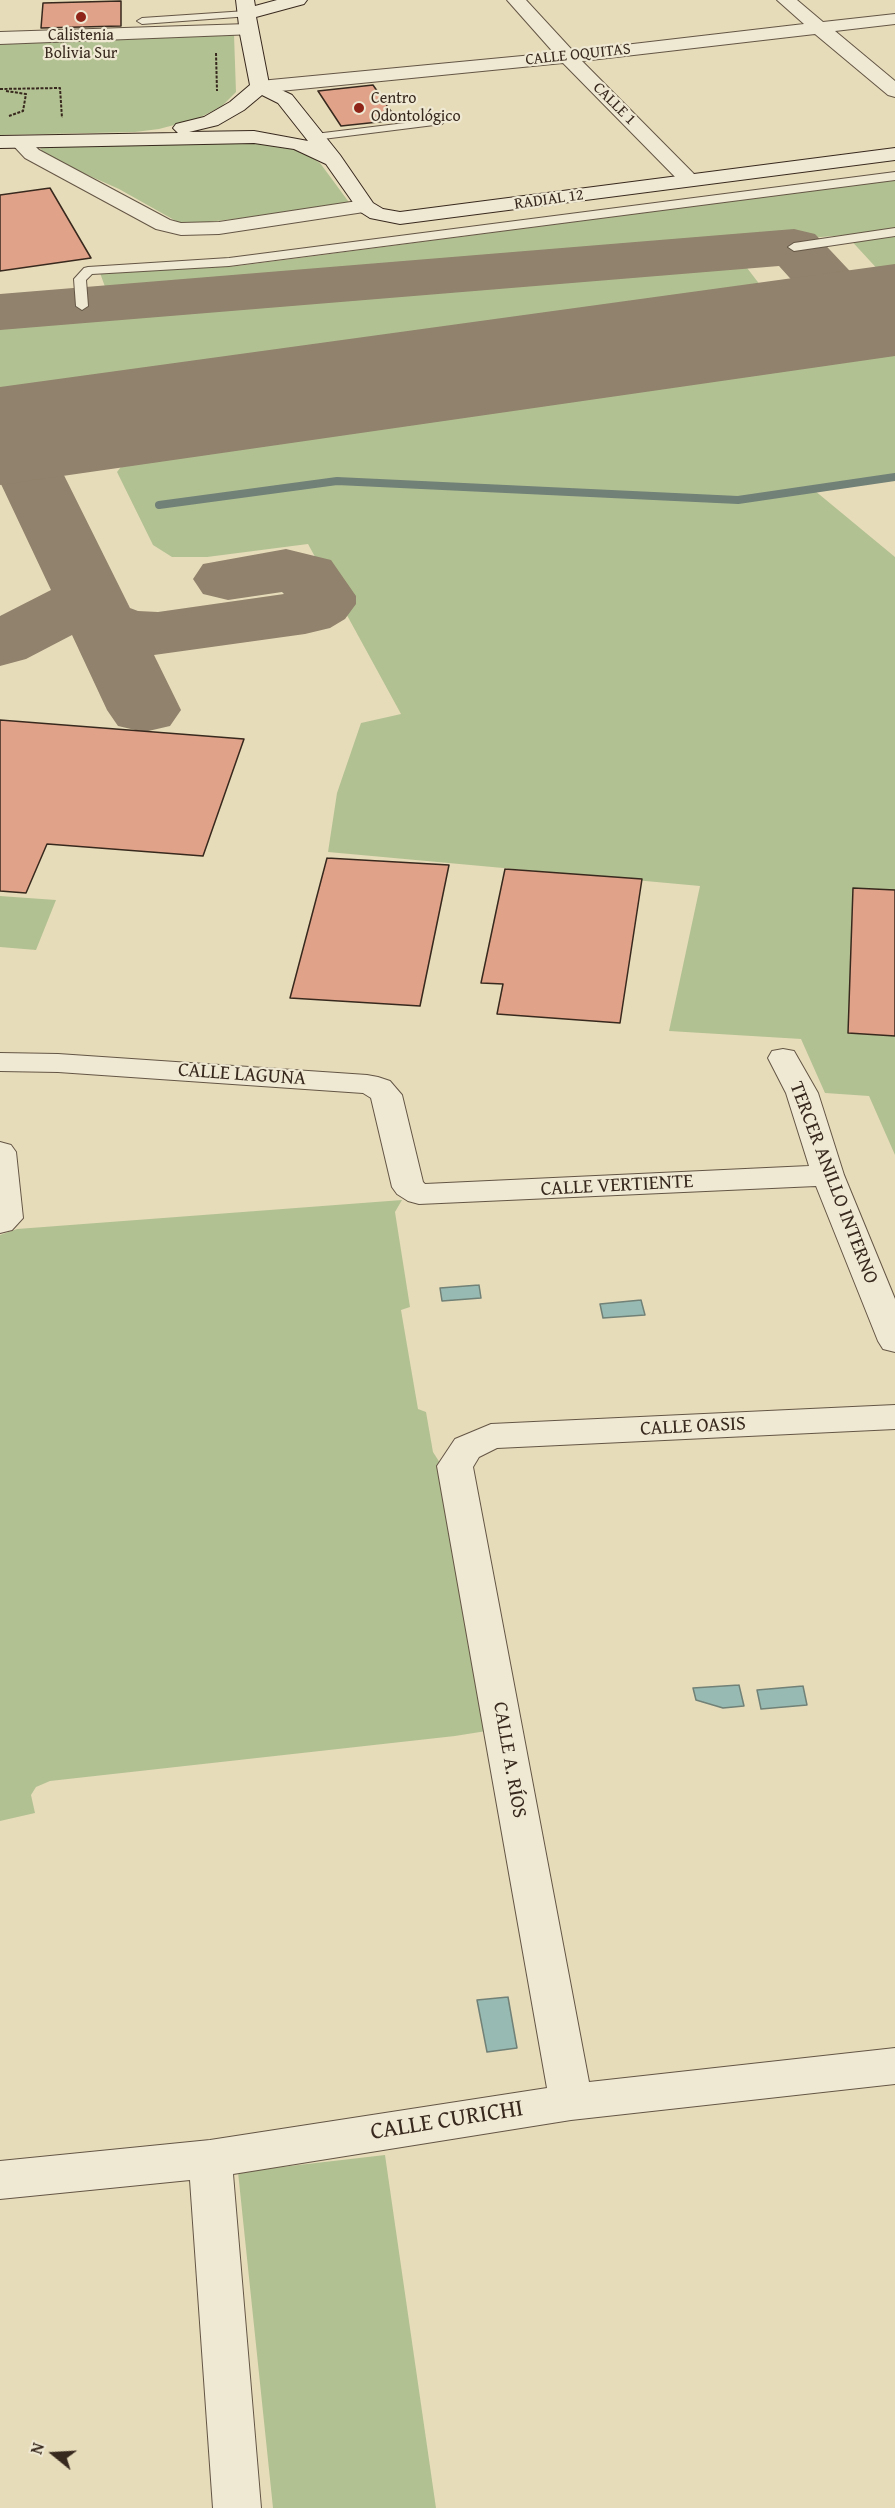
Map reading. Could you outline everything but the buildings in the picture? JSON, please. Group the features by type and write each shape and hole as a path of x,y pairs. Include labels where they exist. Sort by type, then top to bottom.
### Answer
{"street":[{"path":"0,38 246,15 298,0"},
{"name":"CALLE 1","path":"516,0 568,57 689,180"},
{"path":"786,0 895,91"},
{"path":"246,15 260,87"},
{"name":"CALLE OQUITAS","path":"260,87 568,57 895,19"},
{"path":"10,142 162,225 181,229 219,228 364,206 333,159 285,99 260,87"},
{"path":"120,139 169,132 211,121 237,106 260,87"},
{"path":"10,142 254,136 299,144 333,159"},
{"name":"RADIAL 12","path":"364,206 377,214 400,218 430,216 895,154"},
{"name":"TERCER ANILLO INTERNO","path":"783,1058 802,1093 828,1175 895,1341"},
{"name":"CALLE LAGUNA","path":"0,1062 58,1063 367,1084 379,1088 389,1102 408,1187"},
{"path":"0,1152 4,1221"},
{"name":"CALLE VERTIENTE","path":"408,1187 419,1194 435,1194 828,1175"},
{"name":"CALLE OASIS","path":"490,1436 895,1417"},
{"name":"CALLE A. RÍOS","path":"490,1436 467,1448 455,1466 571,2102"},
{"name":"CALLE CURICHI","path":"0,2180 210,2159 571,2102 895,2066"},
{"path":"210,2159 237,2508"}],"lane":[{"path":"142,21 246,15"},
{"path":"315,137 438,122"},
{"path":"82,306 80,279 88,271 98,269 229,262 895,176"},
{"path":"794,247 895,232"}],"path":[{"path":"216,46 218,100"},
{"path":"0,90 60,88 62,119"},
{"path":"0,90 26,94 24,111 8,117"}],"green space":[{"path":"234,34 236,92 222,106 197,119 159,129 135,132 0,135 0,41"},
{"path":"247,140 284,146 302,152 320,163 351,205 183,225 119,189 45,156 39,146"},
{"path":"895,180 895,272 882,274 846,235 108,295 100,273 237,266"},
{"path":"741,260 767,294 0,405 0,321"},
{"path":"895,342 895,477 814,490 895,557 895,1155 869,1096 825,1093 801,1039 669,1031 700,886 328,852 337,793 361,723 401,714 308,544 207,557 172,557 153,545 117,472 127,459 159,448"},
{"path":"0,896 56,900 36,950 0,947"},
{"path":"402,1200 395,1212 410,1307 401,1310 418,1409 426,1412 433,1452 440,1463 499,1729 455,1736 50,1781 36,1787 31,1795 35,1813 0,1821 0,1235 17,1229"},
{"path":"385,2155 436,2508 273,2508 238,2172"}],"water":[{"path":"479,1285 481,1298 442,1301 440,1288"},
{"path":"641,1300 645,1315 603,1318 600,1304"},
{"path":"739,1685 744,1706 723,1708 696,1700 693,1688"},
{"path":"803,1686 807,1705 761,1709 757,1690"},
{"path":"508,1997 517,2048 487,2052 477,2000"}],"waterway":[{"path":"159,505 337,481 738,500 895,477"}],"taxiway":[{"path":"0,312 794,247 857,315"},
{"path":"11,435 90,598"},
{"path":"101,622 126,632 158,634 305,613 320,604 321,596 306,575 286,570 228,579"},
{"path":"0,644 90,598"},
{"path":"90,598 101,622"},
{"path":"101,622 144,710"}],"runway":[{"path":"0,436 895,310"}],"place":[{"name":"Calistenia Bolivia Sur","path":"81,17"},
{"name":"Centro Odontológico","path":"359,108"}]}
